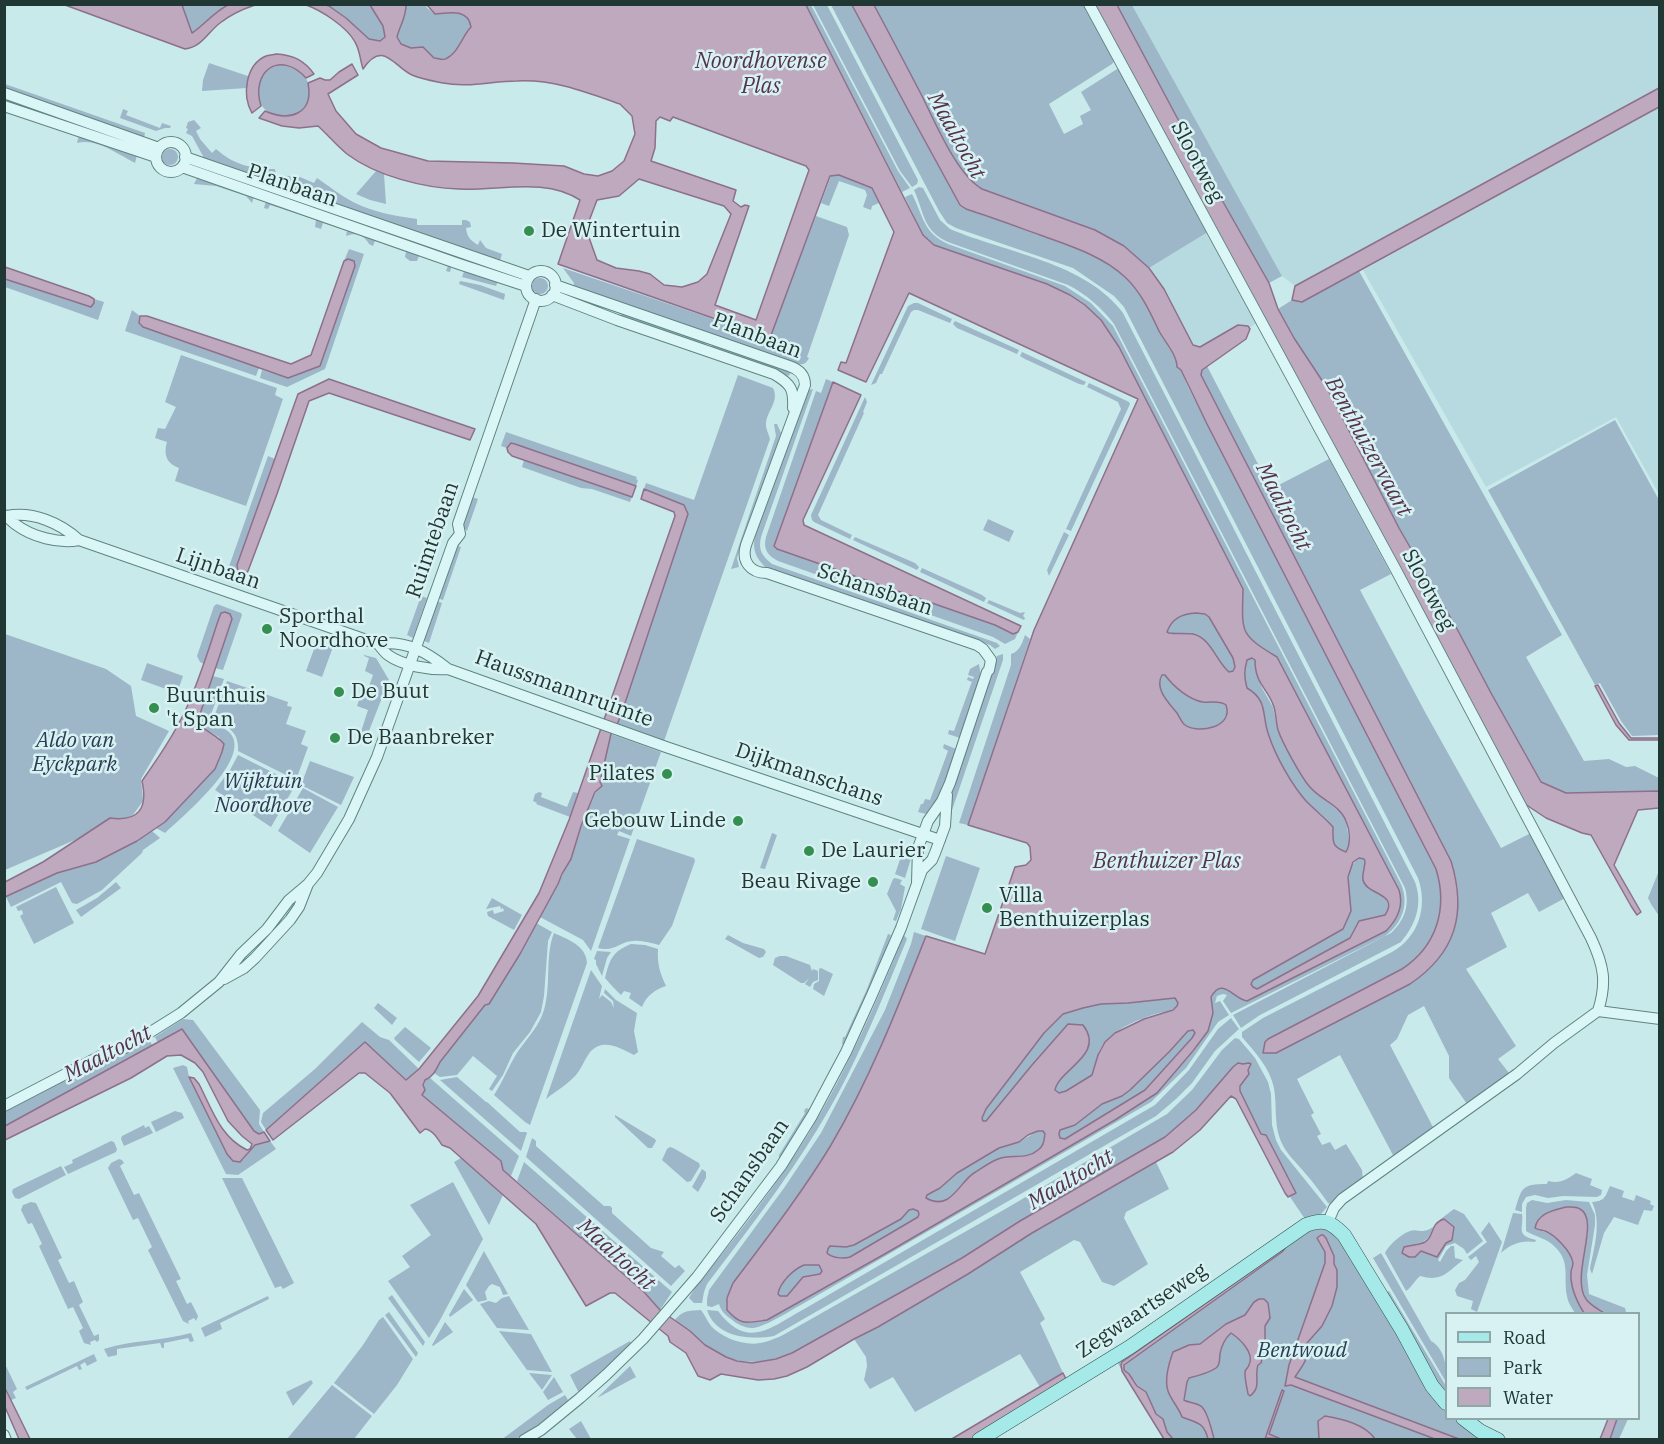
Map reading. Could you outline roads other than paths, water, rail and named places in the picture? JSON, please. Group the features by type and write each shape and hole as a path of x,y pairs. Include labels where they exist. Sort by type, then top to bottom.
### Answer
{"main road":[{"name":"Zegwaartseweg","path":"979,1440 1130,1347 1306,1225 1320,1221 1328,1222"},
{"path":"1328,1222 1344,1235 1402,1330 1432,1386 1445,1402"},
{"path":"1464,1420 1498,1440"}],"street":[{"name":"Slootweg","path":"1089,4 1401,580 1591,938 1603,969 1604,989 1598,1011"},
{"path":"4,93 157,153"},
{"path":"4,106 157,153"},
{"path":"166,143 175,143 184,151 184,162 177,170 166,171 160,168 157,153 166,143"},
{"name":"Planbaan","path":"184,162 459,264 528,281"},
{"path":"538,271 545,272 552,277 554,290 543,300 536,299 528,293 528,281 538,271"},
{"name":"Planbaan","path":"554,290 628,324 774,374 792,389 793,416"},
{"name":"Planbaan","path":"554,290 795,368 803,375 805,385 793,416"},
{"name":"Ruimtebaan","path":"4,1106 106,1053 125,1048 181,1013 219,982 289,900 308,884 322,865 352,811 377,757 453,543 460,534 458,524 536,299"},
{"name":"Schansbaan","path":"793,416 751,532 750,548 756,564 767,573 983,649 991,660 950,783 942,801 928,821 918,848 917,883"},
{"name":"Lijnbaan","path":"6,515 19,513 45,520 60,526 79,540 378,644 391,642 426,653 448,669"},
{"name":"Lijnbaan","path":"6,515 28,532 54,541 79,540"},
{"name":"Lijnbaan","path":"378,644 387,655 409,664 435,670 448,669"},
{"name":"Haussmannruimte","path":"448,669 666,747"},
{"name":"Dijkmanschans","path":"666,747 940,840"},
{"name":"Schansbaan","path":"532,1440 606,1375 683,1295 781,1166 812,1116 846,1052 902,928 922,870 932,860 940,840 946,818 946,802 950,783"},
{"path":"1328,1222 1334,1208 1342,1199 1516,1074 1598,1011 1659,1019"},
{"name":"Schansbaan","path":"524,1440 541,1430"},
{"path":"4,1435 6,1440"}],"water":[{"path":"231,4 255,5 228,17 196,45 185,49 65,5 182,5 192,33 226,6"},
{"name":"Benthuizer Plas","path":"306,5 329,6 369,39 380,41 385,37 383,26 370,5 406,5 397,37 401,44 411,48 423,47 434,58 445,59 457,49 471,27 469,21 462,14 435,14 427,5 806,5 923,235 934,245 1047,284 1070,295 1101,320 1119,347 1243,589 1245,631 1256,643 1277,657 1399,890 1401,901 1397,917 1386,931 1247,1001 1220,988 1211,997 1213,1013 1208,1031 1157,1093 1115,1120 767,1320 745,1322 736,1319 727,1310 727,1298 733,1283 784,1215 845,1120 883,1042 926,936 985,954 1015,867 1026,865 1031,860 1030,847 1027,843 968,825 1034,630 1138,399 909,293 866,382 838,370 841,362 846,363 894,232 872,188 839,175 830,176 770,338 558,264 580,200 566,193 537,187 459,189 416,183 372,169 359,162 343,151 318,126 299,128 282,126 259,118 265,111 283,116 298,113 307,102 308,83 320,78 330,80 352,64 358,75 328,94 336,111 356,134 381,148 428,161 564,166 584,174 598,176 612,171 624,161 635,134 632,116 620,104 556,84 530,81 462,85 443,83 412,75 383,56 370,60 363,69 358,48 351,36 333,20","holes":["660,117 670,121 673,117 806,166 809,170 756,320 715,305 749,206 741,207 733,201 736,190 651,161 655,148 656,121","639,179 724,206 731,214 707,274 698,282 682,287 664,285 650,274 616,268 597,260 586,229 597,200 619,196","1196,613 1209,617 1233,658 1235,667 1233,671 1229,672 1224,667 1209,645 1199,636 1167,632 1172,623 1182,616","1252,658 1255,660 1259,681 1274,707 1280,735 1301,774 1313,791 1343,815 1349,832 1349,845 1346,852 1335,845 1333,827 1306,801 1280,762 1269,736 1262,703 1247,688 1245,674 1247,660","1162,675 1165,675 1177,688 1192,698 1226,705 1225,719 1213,727 1191,728 1183,723 1161,691 1160,680","1359,858 1365,861 1363,875 1365,885 1388,902 1385,915 1359,921 1350,938 1257,989 1253,987 1251,984 1253,980 1343,929 1351,911 1348,877 1353,862","1175,998 1178,1003 1173,1010 1144,1019 1115,1033 1105,1042 1092,1075 1059,1093 1055,1090 1058,1082 1079,1061 1089,1045 1089,1036 1083,1025 1068,1024 986,1121 983,1121 986,1109 1044,1033 1063,1014 1101,1004","1193,1030 1195,1033 1192,1038 1145,1090 1065,1139 1060,1138 1060,1130 1075,1125 1102,1104 1130,1090 1188,1031","1038,1131 1043,1131 1045,1134 1041,1147 1034,1153 992,1162 969,1177 948,1199 935,1201 926,1198 957,1173 999,1148 1019,1142","909,1210 918,1211 918,1217 850,1257 838,1258 827,1253 830,1246 854,1245 901,1219","804,1265 819,1265 822,1271 820,1274 803,1277 787,1296 780,1296 778,1294 782,1285"]},
{"path":"852,5 874,5 955,160 973,182 982,189 1095,230 1124,246 1149,268 1164,289 1193,345 1200,347 1238,325 1248,326 1250,329 1246,339 1202,370 1201,375 1451,861 1458,898 1454,930 1438,959 1426,972 1410,984 1276,1053 1263,1053 1265,1042 1268,1039 1402,969 1424,949 1437,925 1440,912 1441,898 1436,869 1181,370 1177,367 1173,353 1140,296 1131,283 1116,269 1095,257 960,205"},
{"path":"1095,5 1117,5 1205,170 1269,283 1278,309 1327,388 1399,528 1541,782 1566,793 1659,791 1659,808 1638,810 1614,865 1641,912 1637,915 1591,835 1546,818 1525,804"},
{"path":"276,54 298,59 314,74 306,78 296,69 286,65 270,68 260,83 261,106 252,113 246,90 250,74 259,60"},
{"path":"1659,88 1659,107 1302,302 1292,300 1295,286"},
{"path":"348,259 354,261 355,266 320,366 288,378 143,327 139,323 140,316 147,316 291,364 311,355 344,261"},
{"path":"5,267 89,296 94,299 94,303 91,307 5,279"},
{"path":"329,379 475,429 470,440 329,393 309,401 248,571 245,574 238,572 237,565 298,394"},
{"path":"833,382 861,395 803,520 804,525 1021,626 1018,632 1013,634 995,625 777,549 774,546"},
{"path":"511,443 636,486 632,497 512,456 507,448"},
{"path":"644,489 684,505 688,514 623,709 611,734 600,782 602,786 595,792 571,859 520,954 489,1004 485,1005 434,1073 425,1080 423,1085 425,1090 422,1095 501,1161 503,1170 581,1238 583,1236 583,1239 644,1292 660,1310 690,1331 705,1345 726,1357 752,1363 776,1359 792,1353 962,1258 1020,1221 1165,1137 1196,1110 1238,1063 1251,1064 1249,1074 1240,1086 1240,1091 1261,1134 1266,1135 1296,1193 1288,1197 1285,1193 1236,1099 1231,1096 1200,1130 1173,1152 807,1367 774,1379 758,1380 721,1374 710,1380 698,1376 686,1353 670,1342 668,1336 615,1293 610,1293 586,1306 536,1224 450,1148 442,1145 433,1133 425,1129 420,1133 390,1093 365,1073 359,1073 273,1140 266,1130 365,1042 406,1080 419,1069 478,996 539,893 569,820 675,516 674,512 641,499"},
{"path":"221,613 230,614 232,619 199,717 199,724 224,744 215,769 165,822 137,841 96,862 57,873 5,897 5,882 43,862 110,818 128,818 139,811 144,799 142,781 181,719 199,677"},
{"path":"1598,685 1619,723 1631,738 1659,738 1659,740 1629,740 1616,725 1595,686"},
{"path":"182,1029 254,1131 259,1134 264,1132 270,1141 255,1145 240,1162 233,1161 227,1154 189,1077 194,1078 199,1084 218,1122 230,1138 247,1150 252,1144 228,1121 203,1072 195,1063 181,1055 167,1056 131,1078 5,1140 5,1126"},
{"path":"1573,1207 1586,1215 1588,1224 1581,1277 1582,1289 1586,1299 1602,1312 1584,1312 1573,1289 1572,1258 1553,1236 1535,1228 1539,1219 1551,1211"},
{"path":"1444,1219 1454,1227 1452,1240 1446,1243 1437,1257 1421,1251 1415,1257 1402,1253 1404,1247 1425,1242 1436,1224"},
{"path":"1321,1235 1326,1238 1334,1256 1337,1287 1332,1306 1322,1326 1307,1343 1306,1358 1295,1377 1459,1439 1435,1439 1291,1385 1285,1386 1289,1365 1325,1263 1325,1252 1317,1238"},
{"path":"1286,1247 1124,1365 1124,1370 1137,1386 1146,1392 1156,1414 1163,1419 1167,1432 1173,1439 1164,1439 1122,1371 1122,1362"},
{"path":"1259,1299 1264,1299 1268,1303 1270,1318 1265,1326 1265,1345 1261,1363 1257,1369 1257,1385 1254,1393 1250,1396 1248,1394 1245,1379 1250,1356 1242,1343 1231,1333 1222,1346 1218,1366 1206,1373 1189,1378 1187,1382 1184,1400 1204,1410 1214,1439 1208,1439 1202,1426 1182,1417 1169,1394 1167,1376 1173,1352 1189,1345 1200,1344 1226,1324 1245,1315"},
{"path":"1063,1373 1067,1381 985,1432 972,1439 950,1440"},
{"path":"4,1386 30,1439 19,1439 5,1407"},
{"path":"1282,1390 1284,1391 1269,1434 1281,1439 1265,1439"},
{"path":"1325,1416 1359,1426 1375,1439 1319,1439 1318,1421"},
{"path":"1608,1420 1617,1420 1610,1439 1600,1439"}],"place":[{"name":"De Wintertuin","path":"529,231"},
{"name":"Sporthal Noordhove","path":"267,629"},
{"name":"De Buut","path":"339,692"},
{"name":"Buurthuis 't Span","path":"154,708"},
{"name":"De Baanbreker","path":"335,738"},
{"name":"Pilates","path":"667,774"},
{"name":"Gebouw Linde","path":"738,821"},
{"name":"De Laurier","path":"809,851"},
{"name":"Beau Rivage","path":"873,882"},
{"name":"Villa Benthuizerplas","path":"987,908"}],"water label":[{"name":"Noordhovense Plas","path":"761,74"},
{"name":"Maaltocht","path":"956,136"},
{"name":"Benthuizervaart","path":"1368,447"},
{"name":"Maaltocht","path":"1283,507"},
{"name":"Maaltocht","path":"108,1054"},
{"name":"Maaltocht","path":"1071,1180"},
{"name":"Maaltocht","path":"616,1255"}],"park label":[{"name":"Aldo van Eyckpark","path":"75,753"},
{"name":"Wijktuin Noordhove","path":"263,794"},
{"name":"Bentwoud","path":"1302,1351"}]}
